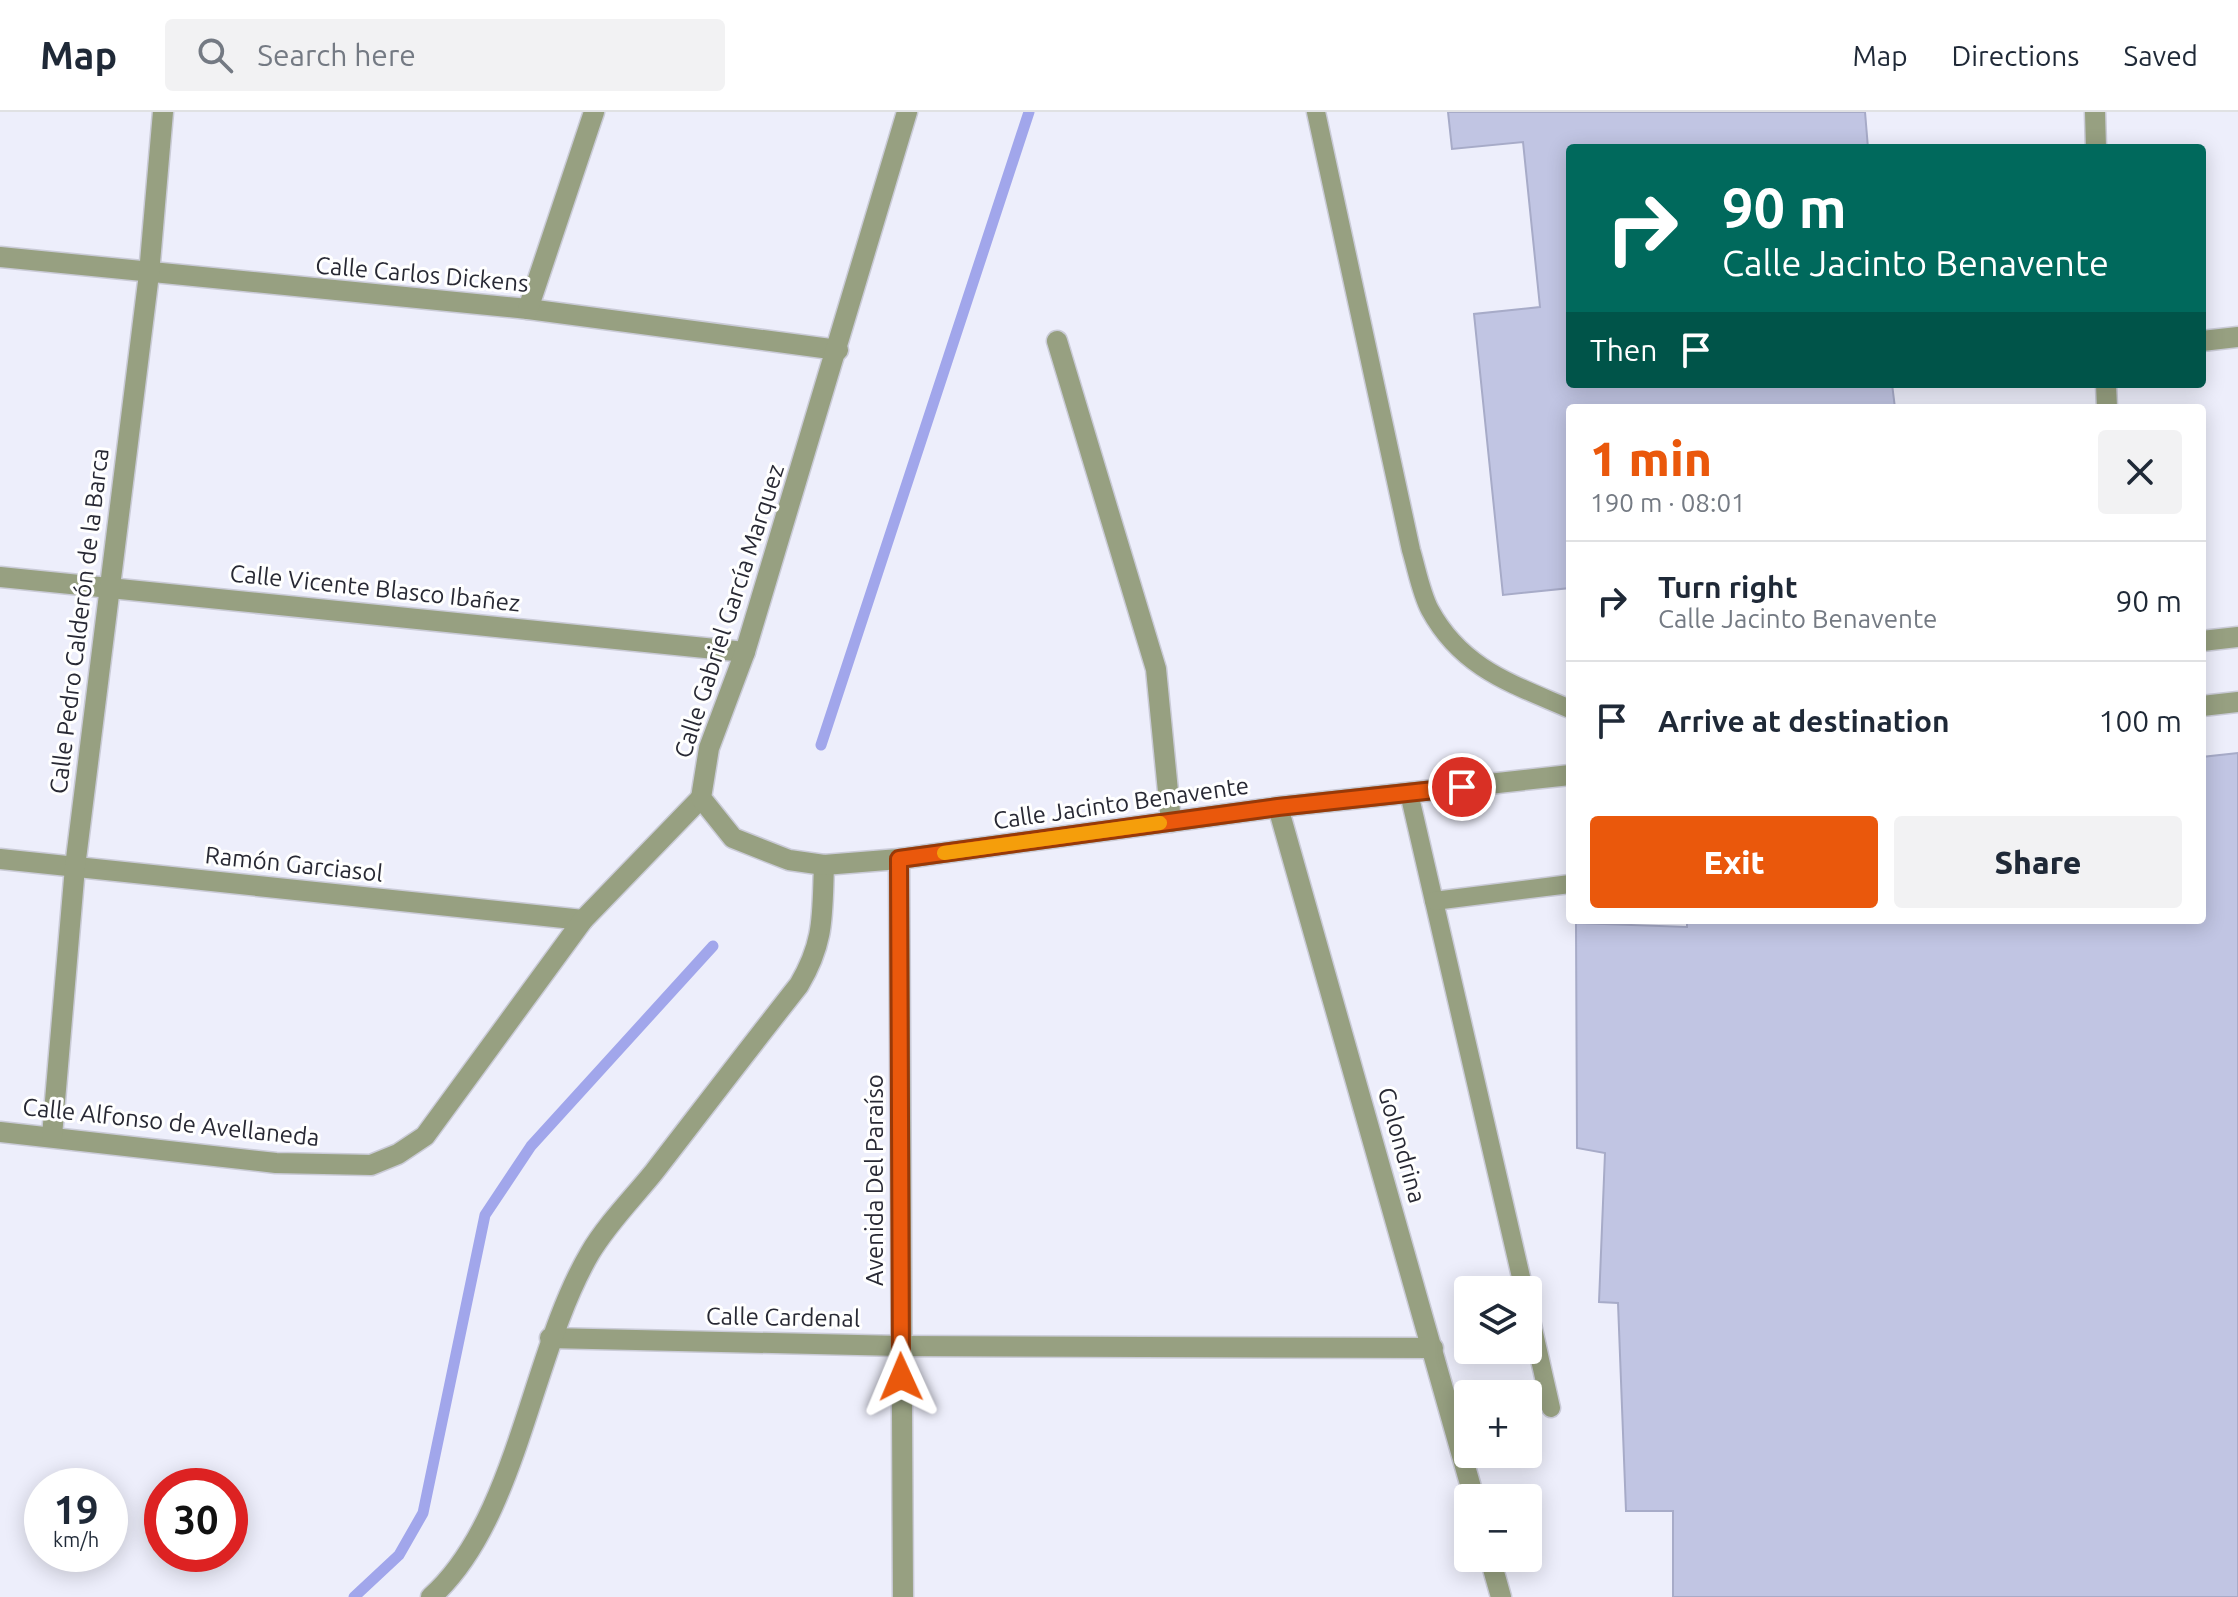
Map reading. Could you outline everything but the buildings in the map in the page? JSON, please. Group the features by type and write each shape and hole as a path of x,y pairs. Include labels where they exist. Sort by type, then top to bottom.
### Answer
{"street":[{"name":"Calle Pedro Calderón de la Barca","path":"52,1136 75,867 149,274 163,112"},
{"path":"528,309 594,112"},
{"name":"Calle Gabriel García Marquez","path":"701,798 709,748 745,652 907,112"},
{"path":"2095,112 2096,144"},
{"name":"Calle Carlos Dickens","path":"0,257 528,309 838,350"},
{"path":"2206,341 2238,337"},
{"path":"1057,341 1156,669 1171,822"},
{"name":"Calle Vicente Blasco Ibañez","path":"0,577 745,652"},
{"path":"2206,641 2238,637"},
{"path":"2206,706 2238,702"},
{"name":"Calle Jacinto Benavente","path":"701,798 733,838 789,860 824,865 899,859 1278,807 1566,775"},
{"path":"583,920 701,798"},
{"name":"Golondrina","path":"1278,807 1470,1484"},
{"name":"Ramón Garciasol","path":"0,859 583,920"},
{"name":"Avenida Del Paraíso","path":"899,859 903,1597"},
{"path":"436,1592 476,1536 502,1485 550,1338 592,1250 799,985 815,958 822,933 824,865"},
{"name":"Calle Alfonso de Avellaneda","path":"0,1132 276,1163 371,1165 398,1154 425,1136 583,920"},
{"name":"Calle Cardenal","path":"550,1338 900,1346 1433,1348"},
{"path":"1494,1572 1501,1597"}],"lane":[{"path":"1316,112 1411,550 1429,608 1449,640 1482,670 1566,707"},
{"path":"1409,793 1521,1276"},
{"path":"1434,901 1566,884"},
{"path":"1541,1364 1551,1408"}],"waterway":[{"path":"821,745 1029,112"},
{"path":"354,1597 399,1555 423,1513 485,1215 531,1146 713,946"}],"slow traffic":[{"path":"944,853 1160,823"}],"route":[{"path":"901,1377 899,859 1278,807 1462,787"}]}
